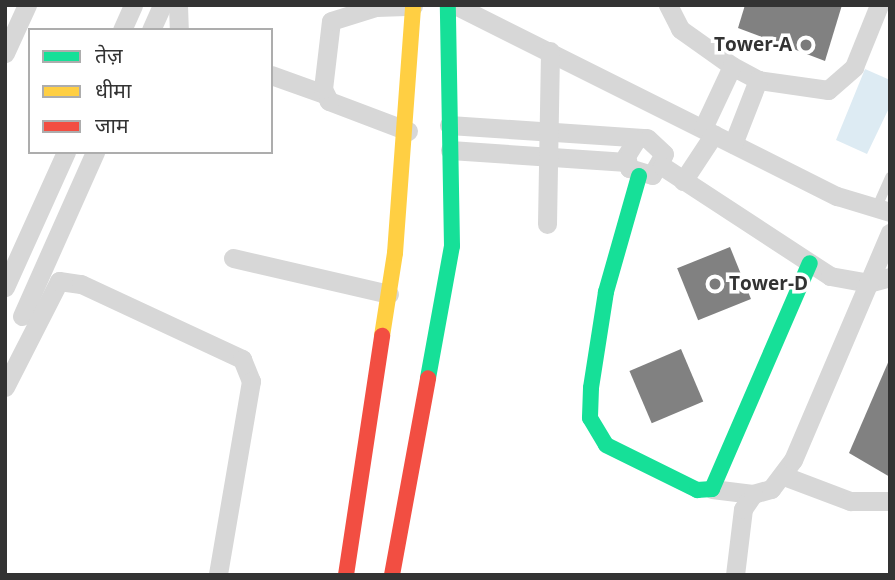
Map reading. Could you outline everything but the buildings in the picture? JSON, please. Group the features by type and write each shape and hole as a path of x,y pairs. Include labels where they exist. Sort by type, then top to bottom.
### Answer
{"street":[{"path":"5,53 27,5"},
{"path":"122,28 133,5"},
{"path":"392,575 448,278 448,5"},
{"path":"455,5 733,144 882,211"},
{"path":"668,5 680,29 732,66 758,80 828,90 853,67 880,5"},
{"path":"152,28 165,6 178,28"},
{"path":"324,94 331,13 376,7 413,6 408,131 389,294 346,575"},
{"path":"547,225 546,157 550,51"},
{"path":"683,180 709,131 732,66"},
{"path":"273,76 324,94 408,131"},
{"path":"733,144 758,80"},
{"path":"449,125 658,143 662,166"},
{"path":"636,140 633,169 606,292 590,418 606,445 697,490 753,494"},
{"path":"450,150 546,157 633,169 662,166 830,276 868,284 890,277"},
{"path":"5,287 65,154"},
{"path":"22,316 94,154"},
{"path":"735,575 743,509 753,494 784,476 890,233"},
{"path":"233,258 389,294"},
{"path":"712,489 810,263"},
{"path":"5,387 59,281 81,284 242,359 251,382 218,575"},
{"path":"784,476 850,501 890,501"}],"lane":[{"path":"882,211 890,177"}],"shaded area":[{"path":"865,69 890,80 890,106 867,154 836,140"}],"traffic: fast":[{"path":"428,378 452,246 448,5"},
{"path":"639,176 606,292 591,388 590,418 606,445 697,490 712,489 810,263"}],"traffic: slow":[{"path":"382,336 395,253 413,5"}],"traffic: jam":[{"path":"346,575 382,336"},
{"path":"392,575 428,378"}],"place":[{"name":"Tower-A","path":"806,45"},
{"name":"Tower-D","path":"715,284"}]}
